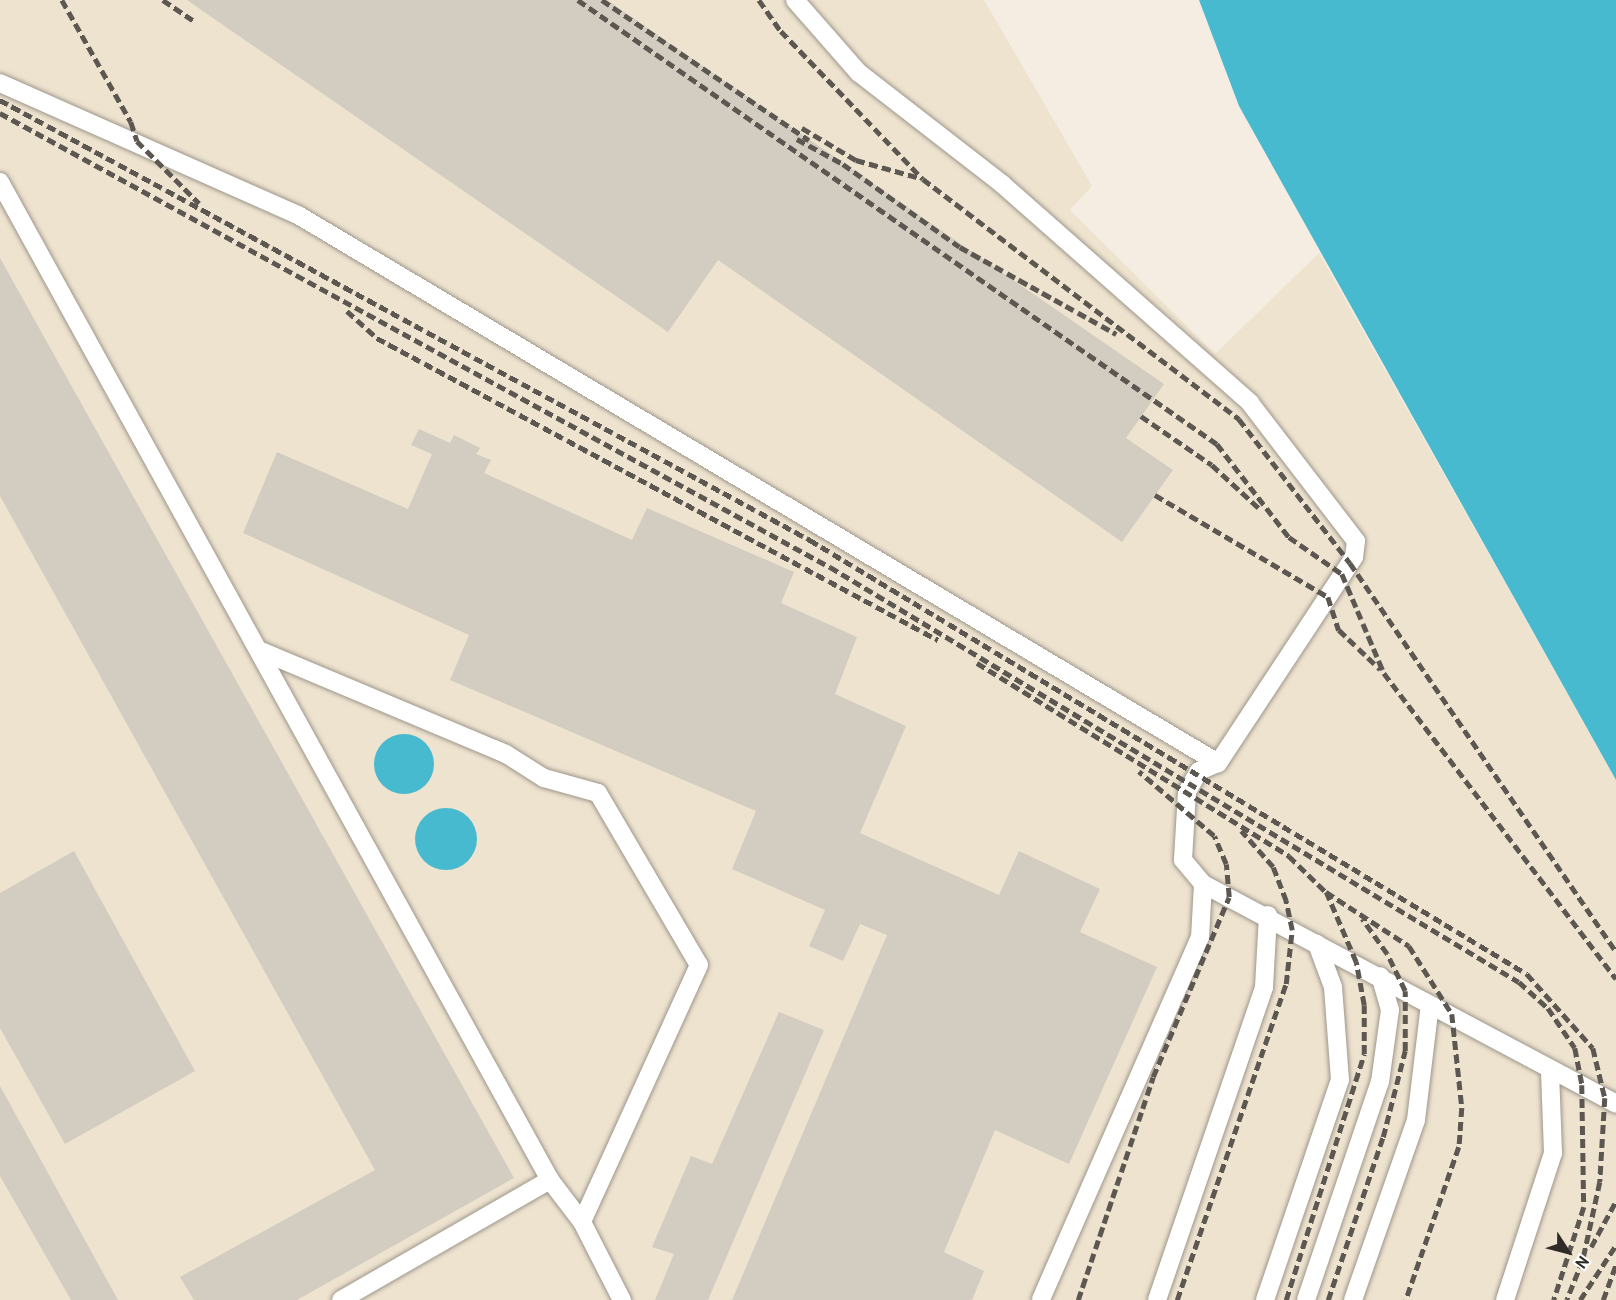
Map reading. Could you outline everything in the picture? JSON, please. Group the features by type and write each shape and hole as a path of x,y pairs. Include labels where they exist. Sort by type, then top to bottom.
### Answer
{"street":[{"path":"795,0 859,73 1002,184 1250,403 1356,540 1354,557 1218,763 1199,771 1183,808 1183,860 1203,884 1268,915 1550,1071 1616,1104"},
{"path":"0,83 298,215 1218,763"},
{"path":"0,182 261,651 550,1180 582,1222 622,1300"},
{"path":"261,651 506,754 544,778 598,793 699,965 582,1222"},
{"path":"1041,1300 1200,937 1203,884"},
{"path":"1157,1300 1264,987 1268,915"},
{"path":"1265,1300 1340,1080 1333,987 1317,944"},
{"path":"1306,1300 1380,1082 1390,1010 1380,976"},
{"path":"1353,1300 1416,1120 1431,1005"},
{"path":"1505,1300 1553,1153 1550,1071"},
{"path":"341,1300 550,1180"}],"shaded area":[{"path":"0,0 984,0 1092,186 1070,210 1215,354 1319,253 1616,780 1616,1300 0,1300"}],"water":[{"path":"1199,0 1616,0 1616,780 1239,106"},
{"path":"398,734 410,734 421,739 429,747 434,764 432,776 421,789 410,794 398,794 387,789 379,781 374,770 374,758 379,747 387,739"},
{"path":"440,808 452,808 468,817 475,827 477,839 475,851 468,861 452,870 440,870 429,865 420,856 415,845 415,833 420,822 429,813"}],"building":[{"path":"187,0 607,0 1164,384 1126,438 1173,470 1122,542 718,260 668,332"},
{"path":"0,258 514,1178 297,1300 194,1300 180,1277 375,1170 0,496"},
{"path":"419,429 450,443 454,435 480,448 476,454 491,460 484,473 632,540 647,508 794,572 781,603 857,637 835,694 906,726 860,833 999,895 1019,851 1100,889 1080,932 1157,967 1069,1164 995,1130 944,1252 984,1271 972,1300 732,1300 887,935 860,924 843,961 809,946 825,910 732,869 756,811 450,680 469,635 243,533 277,452 408,509 432,454 411,445"},
{"path":"74,851 195,1071 65,1144 0,1028 0,893"},
{"path":"779,1012 824,1030 708,1300 655,1300 674,1254 652,1247 691,1156 712,1164"},
{"path":"0,1086 118,1300 71,1300 0,1176"}],"railway":[{"path":"62,0 131,122 137,141 199,203"},
{"path":"163,0 196,22"},
{"path":"578,0 1217,444 1289,537 1342,574 1384,673 1616,979"},
{"path":"602,0 809,140"},
{"path":"759,0 781,31 923,179 1239,419 1350,563 1616,951"},
{"path":"0,100 810,540 1527,974 1593,1048 1605,1098 1600,1182 1583,1260 1567,1300"},
{"path":"0,113 830,567 1519,982 1548,1008 1575,1048 1582,1085 1584,1207 1554,1300"},
{"path":"802,128 856,160 920,178"},
{"path":"797,139 843,164 960,247 1116,334"},
{"path":"347,311 377,338 938,640"},
{"path":"1141,416 1212,465 1261,510"},
{"path":"1155,495 1328,597 1339,630 1380,669"},
{"path":"977,663 1289,856 1326,892 1409,946 1452,1014 1462,1108 1459,1147 1406,1300"},
{"path":"1078,1300 1153,1077 1229,897 1226,864 1214,836 1139,772"},
{"path":"1177,1300 1286,984 1292,930 1286,901 1273,867 1241,831"},
{"path":"1286,1300 1364,1054 1364,1005 1356,962 1326,892"},
{"path":"1328,1300 1383,1137 1405,1051 1405,991 1387,954 1362,919"},
{"path":"1591,1247 1616,1201"},
{"path":"1580,1300 1616,1245"},
{"path":"1603,1300 1616,1264"}]}
